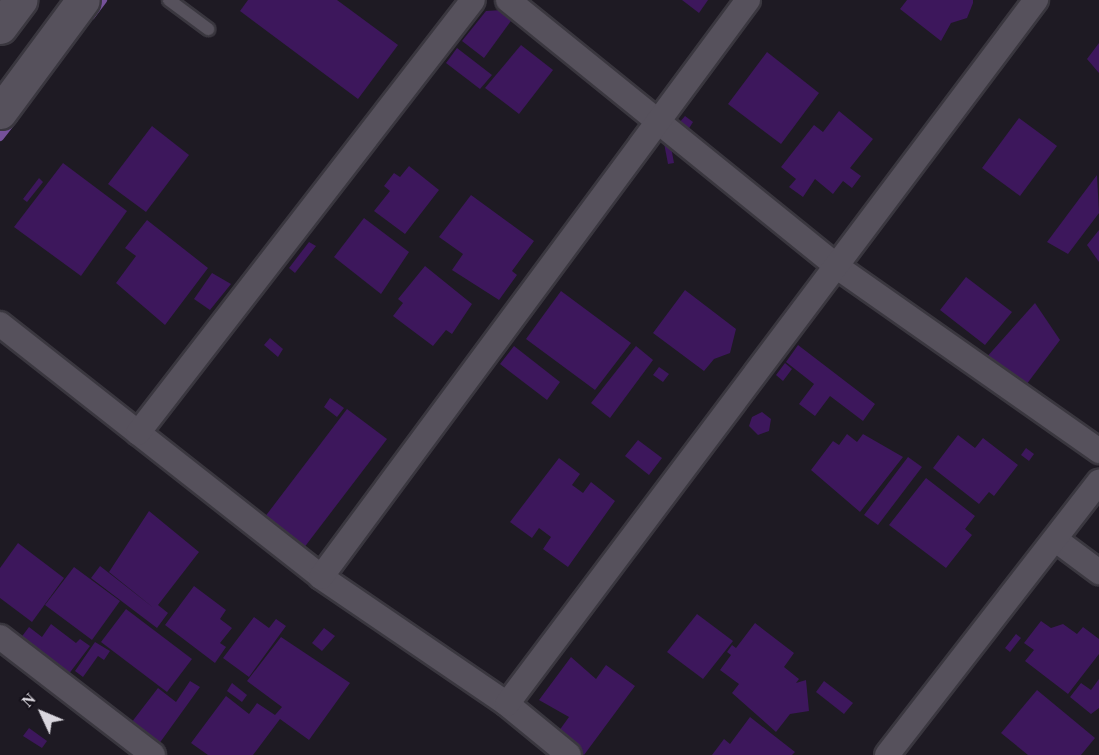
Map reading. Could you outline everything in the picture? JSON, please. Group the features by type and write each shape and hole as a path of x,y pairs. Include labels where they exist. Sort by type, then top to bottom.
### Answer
{"main road":[{"path":"0,27 20,0"},
{"path":"0,112 83,0"}],"street":[{"path":"138,433 473,0"},
{"path":"508,0 836,266 1099,451"},
{"path":"321,577 748,0"},
{"path":"507,704 1036,0"},
{"path":"0,324 321,577 507,704 568,755"},
{"path":"887,755 1099,482"},
{"path":"1056,540 1099,572"},
{"path":"0,638 150,754"}],"lane":[{"path":"169,0 208,29"}],"building":[{"path":"248,0 337,0 398,45 358,99 240,11"},
{"path":"682,0 708,0 699,13"},
{"path":"907,0 973,0 973,3 967,18 951,23 941,41 900,9"},
{"path":"502,10 513,18 484,58 462,41 486,11"},
{"path":"1099,43 1099,73 1087,59"},
{"path":"521,45 553,70 519,114 485,88"},
{"path":"457,48 492,75 480,89 446,63"},
{"path":"767,52 819,93 781,144 728,104"},
{"path":"839,111 873,139 850,168 861,176 852,188 843,181 833,194 815,179 803,197 789,187 796,179 781,167 814,125 823,132"},
{"path":"685,116 693,122 688,130 679,123"},
{"path":"1019,118 1057,146 1020,196 982,168"},
{"path":"152,126 189,155 146,212 108,184"},
{"path":"670,142 674,163 668,164 664,143"},
{"path":"63,163 127,211 81,276 14,227"},
{"path":"409,166 439,190 405,234 374,211 390,191 384,186 394,173 400,177"},
{"path":"1097,175 1099,213 1068,254 1047,242"},
{"path":"39,178 43,182 27,202 23,199"},
{"path":"471,195 534,241 512,271 517,275 499,300 452,270 463,254 439,237"},
{"path":"364,218 409,252 381,294 334,257"},
{"path":"147,220 208,268 165,325 116,283 136,256 125,248"},
{"path":"1099,230 1099,262 1087,245"},
{"path":"309,242 316,246 295,273 289,268"},
{"path":"425,266 472,304 452,334 446,330 433,346 393,316 403,303 398,299"},
{"path":"212,273 231,284 210,310 194,299"},
{"path":"966,277 1012,312 985,345 940,310"},
{"path":"685,290 736,329 730,353 714,359 704,371 653,333"},
{"path":"561,291 631,343 595,390 526,339"},
{"path":"1035,303 1060,340 1020,393 985,359"},
{"path":"270,338 283,349 278,357 264,345"},
{"path":"798,345 875,404 863,421 830,396 815,416 799,404 814,384 786,362"},
{"path":"514,346 560,382 547,400 500,364"},
{"path":"636,346 653,360 610,418 591,403"},
{"path":"785,363 792,369 783,381 776,375"},
{"path":"659,367 669,374 663,382 653,375"},
{"path":"330,398 344,408 337,417 324,407"},
{"path":"347,409 387,439 300,553 261,522"},
{"path":"762,412 771,419 769,431 758,435 749,426 752,417"},
{"path":"847,434 857,442 863,434 903,457 860,512 811,470 833,441 839,445"},
{"path":"958,435 975,448 983,438 1018,465 994,496 989,492 979,504 933,468"},
{"path":"638,440 662,458 649,475 625,456"},
{"path":"1026,448 1034,454 1029,461 1021,455"},
{"path":"908,457 922,467 878,525 864,515"},
{"path":"559,458 580,474 572,485 583,493 591,482 615,501 568,567 543,549 551,537 539,528 532,538 510,522"},
{"path":"926,478 975,516 965,529 972,535 946,568 889,525"},
{"path":"149,511 199,552 158,605 168,613 157,628 91,578 100,566 155,609 109,572"},
{"path":"18,543 64,578 32,622 0,598 0,568"},
{"path":"74,567 120,601 92,640 45,605"},
{"path":"194,586 226,610 220,619 232,628 220,643 226,647 215,663 165,625"},
{"path":"126,609 192,659 167,692 101,642"},
{"path":"697,614 733,641 703,679 667,652"},
{"path":"254,617 269,628 276,619 286,626 249,677 223,658"},
{"path":"1041,621 1051,628 1063,624 1077,634 1083,627 1099,639 1099,654 1068,694 1025,661 1034,650 1024,643"},
{"path":"755,623 794,653 784,667 799,679 796,683 806,680 809,711 790,714 776,732 732,693 739,684 720,670 731,655 727,652 732,645 736,648"},
{"path":"51,624 76,643 80,639 90,646 65,679 17,643 29,627 42,637"},
{"path":"324,628 335,636 322,651 312,643"},
{"path":"1016,634 1021,638 1010,652 1005,648"},
{"path":"281,637 350,683 309,740 280,719 253,755 208,755 191,743 226,696 249,714 257,703 275,715 282,707 247,681"},
{"path":"95,642 110,651 104,660 98,656 83,677 75,671"},
{"path":"571,657 596,679 606,665 635,686 584,755 556,735 569,717 539,700"},
{"path":"1099,679 1099,708 1091,714 1070,697 1081,683 1091,690"},
{"path":"190,681 200,687 156,748 128,727 158,688 176,702"},
{"path":"824,681 853,703 844,714 816,692"},
{"path":"232,683 247,695 242,702 227,691"},
{"path":"1037,690 1095,738 1081,755 1028,755 1001,733"},
{"path":"750,717 795,752 792,755 712,755 724,739 730,744"},
{"path":"29,728 47,741 42,748 23,736"}],"waterway":[{"path":"91,16 103,0"},
{"path":"0,137 14,119"}]}
